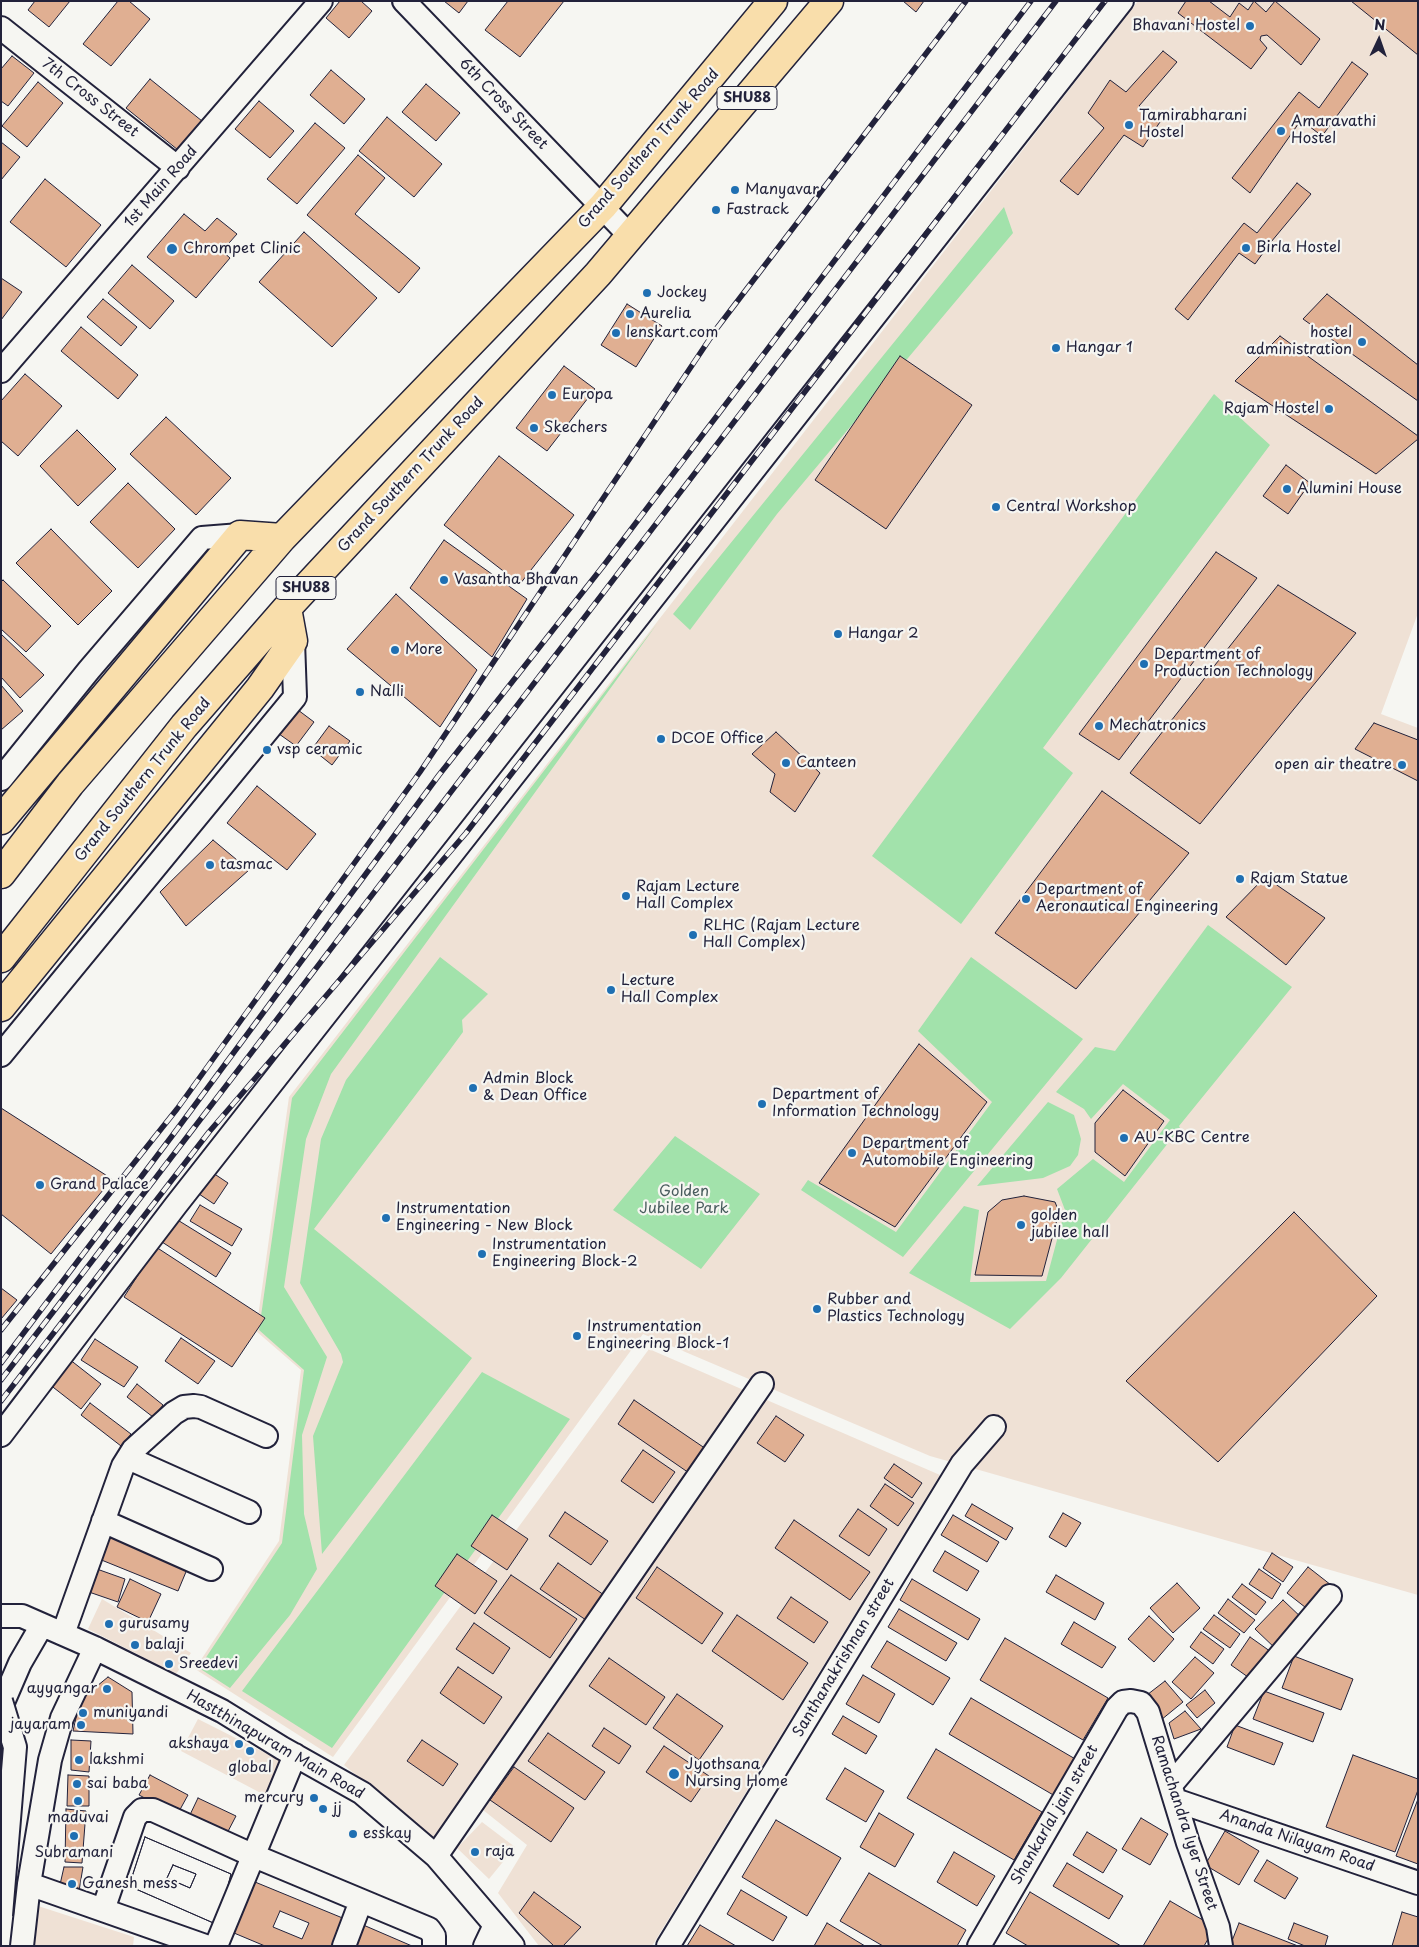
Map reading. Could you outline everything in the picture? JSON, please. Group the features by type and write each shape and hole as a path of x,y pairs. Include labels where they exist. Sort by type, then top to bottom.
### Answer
{"main road":[{"name":"Grand Southern Trunk Road","path":"1,874 70,784 282,538 603,206 774,1"},
{"name":"Grand Southern Trunk Road","path":"1,958 184,726 287,608 598,274 829,1"},
{"path":"1,820 240,536 282,538"},
{"path":"1,1007 260,688 293,642 287,608"}],"street":[{"name":"1st Main Road","path":"1,371 178,168 320,1"},
{"name":"6th Cross Street","path":"404,1 630,236"},
{"path":"1,1435 176,1205 1122,1"},
{"name":"7th Cross Street","path":"1,28 178,168"},
{"path":"1,779 89,670 202,538 240,536"},
{"path":"1,1056 295,697 293,642"},
{"path":"436,1856 762,1384"},
{"path":"63,1634 123,1466 133,1450 174,1413 184,1408 201,1406 266,1436"},
{"name":"Santhanakrishnan street","path":"668,1946 962,1464 994,1427"},
{"path":"128,1458 249,1512"},
{"path":"103,1521 211,1569"},
{"path":"1173,1792 1330,1596"},
{"name":"Hastthinapuram Main Road","path":"12,1616 42,1625 95,1648 222,1711 294,1755 362,1793 436,1856 513,1946"},
{"path":"1,1707 20,1662 42,1625"},
{"path":"22,1946 50,1760 62,1718 95,1648"},
{"path":"1,1701 15,1747 1,1915"},
{"name":"Shankarlal jain street","path":"979,1946 1117,1708 1124,1702 1141,1703"},
{"name":"Ramachandra Iyer Street","path":"1141,1703 1148,1712 1218,1928 1221,1946"},
{"path":"216,1946 294,1755"},
{"name":"Ananda Nilayam Road","path":"1173,1792 1418,1883"},
{"path":"103,1910 135,1817 142,1810 152,1810 252,1855 429,1929 434,1936 434,1946"},
{"path":"30,1884 205,1946"},
{"path":"344,1946 362,1901"},
{"path":"485,1946 495,1925"}],"shaded area":[{"path":"1138,1 1418,1 1418,613 1381,714 1418,728 1418,1595 930,1456 643,1334 333,1757 195,1669 279,1541 301,1370 256,1331 289,1097"},
{"path":"649,1349 940,1475 652,1946 539,1946 498,1893 527,1845 468,1798 435,1840 344,1765"},
{"path":"102,1599 191,1653 176,1674 88,1629"},
{"path":"198,1719 295,1768 274,1800 181,1751"},
{"path":"482,1822 515,1847 489,1879 457,1848"},
{"path":"38,1906 134,1937 133,1946 34,1946"}],"green space":[{"path":"1004,207 1013,233 777,514 690,630 673,614"},
{"path":"1214,394 1270,445 1043,748 1073,773 961,924 872,856"},
{"path":"657,624 331,1074 306,1139 284,1287 327,1357 302,1435 304,1514 317,1569 290,1615 230,1688 199,1668 282,1543 304,1370 259,1330 292,1098"},
{"path":"1208,925 1292,987 1179,1126 1180,1128 1061,1278 1010,1329 909,1273 964,1206 979,1210 970,1282 1046,1281 1065,1210 1057,1189 1093,1159 1124,1182 1170,1120 1123,1084 1091,1119 1084,1109 1056,1092 1095,1047 1115,1051"},
{"path":"440,957 488,994 462,1020 463,1032 314,1229 472,1358 322,1554 313,1436 343,1362 341,1354 300,1283 321,1139 346,1080"},
{"path":"971,957 1083,1039 903,1257 801,1190 808,1180 896,1232 992,1102 918,1031"},
{"path":"1048,1102 1074,1115 1081,1139 1078,1155 1070,1166 1043,1178 977,1186"},
{"name":"Golden Jubilee Park","path":"675,1136 760,1194 701,1269 613,1210"},
{"path":"482,1372 570,1419 332,1748 242,1691"}],"building":[{"path":"35,1 70,1 49,27 28,10"},
{"path":"118,1 129,1 150,19 111,66 83,44"},
{"path":"340,1 361,1 372,11 349,38 326,18"},
{"path":"444,1 468,1 459,13"},
{"path":"508,1 564,1 520,57 485,30"},
{"path":"903,1 924,1 916,12"},
{"name":"Bhavani Hostel","path":"1186,1 1209,1 1230,17 1239,3 1248,10 1254,1 1266,12 1275,1 1320,39 1301,65 1267,35 1261,36 1260,40 1267,48 1251,69 1178,13"},
{"path":"1351,1 1418,1 1418,55"},
{"name":"Tamirabharani Hostel","path":"1163,51 1177,62 1139,106 1160,122 1143,147 1124,135 1078,195 1060,181 1104,128 1088,113 1110,80 1126,92"},
{"path":"12,56 34,73 8,106 1,101 1,69"},
{"name":"Amaravathi Hostel","path":"1352,62 1368,74 1322,136 1301,120 1250,193 1232,178 1299,92 1319,108"},
{"path":"331,70 365,99 344,124 310,95"},
{"path":"150,79 202,121 178,150 126,108"},
{"path":"38,82 63,103 27,147 2,126"},
{"path":"426,84 460,113 436,141 402,112"},
{"path":"259,101 294,131 270,158 235,129"},
{"path":"387,117 442,164 414,197 359,151"},
{"path":"315,123 345,148 297,204 267,179"},
{"path":"1,142 20,157 1,180"},
{"path":"358,155 385,178 355,214 420,268 399,293 307,215"},
{"path":"45,179 101,225 66,267 10,222"},
{"name":"Birla Hostel","path":"1297,183 1311,194 1255,264 1239,253 1188,320 1175,309 1244,223 1257,233"},
{"path":"184,214 205,231 217,218 237,234 222,251 230,258 196,298 147,257"},
{"path":"304,232 377,298 332,347 259,282"},
{"path":"132,265 174,301 150,329 108,293"},
{"path":"1,278 22,292 1,320"},
{"name":"hostel administration","path":"1327,294 1418,365 1418,401 1303,319"},
{"path":"103,299 137,327 121,346 87,317"},
{"path":"627,304 662,326 636,367 601,345"},
{"path":"81,327 138,375 118,399 61,351"},
{"name":"Rajam Hostel","path":"1280,336 1418,436 1418,439 1376,474 1235,381"},
{"path":"900,356 972,405 886,529 815,480"},
{"path":"564,366 595,389 547,451 516,428"},
{"path":"25,374 62,406 18,456 1,441 1,401"},
{"path":"166,417 231,478 196,515 130,454"},
{"path":"77,430 116,469 78,506 40,466"},
{"path":"499,456 574,515 520,584 444,525"},
{"name":"Alumini House","path":"1286,465 1310,483 1288,514 1263,496"},
{"path":"128,483 175,529 138,568 90,522"},
{"path":"51,529 112,591 78,625 16,563"},
{"path":"444,540 527,599 492,657 410,588"},
{"path":"1216,552 1257,578 1119,760 1079,734"},
{"path":"3,580 51,626 26,652 1,629 1,582"},
{"path":"1278,585 1356,633 1200,824 1130,773"},
{"path":"396,594 477,670 440,727 347,649"},
{"path":"1,634 44,675 20,698 1,677"},
{"path":"1,685 23,711 1,730"},
{"path":"290,704 314,722 296,746 272,729"},
{"name":"open air theatre","path":"1374,723 1418,740 1418,781 1355,749"},
{"path":"329,726 350,741 332,765 312,749"},
{"name":"Canteen","path":"776,732 820,773 795,812 770,792 775,774 752,754"},
{"path":"257,786 316,834 287,870 227,823"},
{"path":"1102,791 1189,853 1076,989 995,933"},
{"path":"213,840 249,870 186,926 160,892"},
{"path":"1265,877 1325,918 1286,965 1226,917"},
{"path":"919,1044 987,1102 895,1227 819,1183"},
{"name":"AU-KBC Centre","path":"1123,1090 1164,1121 1125,1176 1095,1152 1095,1123"},
{"path":"1,1108 112,1179 51,1254 1,1214"},
{"path":"210,1171 228,1183 214,1204 196,1192"},
{"name":"golden jubilee hall","path":"1024,1196 1055,1202 1059,1212 1042,1276 975,1275 988,1212 1002,1200"},
{"path":"200,1205 242,1229 232,1246 190,1221"},
{"path":"1294,1212 1377,1296 1218,1462 1126,1381"},
{"path":"176,1219 231,1253 216,1277 162,1242"},
{"path":"156,1247 265,1318 232,1367 124,1297"},
{"path":"1,1288 17,1300 1,1319"},
{"path":"181,1338 215,1361 198,1384 165,1361"},
{"path":"95,1339 138,1367 124,1387 81,1360"},
{"path":"69,1359 101,1384 81,1409 49,1384"},
{"path":"137,1384 163,1405 153,1417 127,1397"},
{"path":"634,1400 709,1451 692,1475 618,1424"},
{"path":"90,1403 131,1434 121,1446 81,1415"},
{"path":"776,1416 804,1435 785,1462 757,1443"},
{"path":"643,1450 675,1472 653,1503 621,1481"},
{"path":"894,1464 922,1483 912,1498 884,1478"},
{"path":"885,1484 914,1503 898,1526 870,1506"},
{"path":"972,1504 1013,1528 1006,1540 965,1516"},
{"path":"858,1509 887,1529 869,1556 839,1536"},
{"path":"565,1512 608,1541 591,1565 549,1536"},
{"path":"1063,1513 1081,1523 1066,1547 1049,1537"},
{"path":"492,1515 528,1539 507,1570 471,1546"},
{"path":"953,1515 999,1542 987,1562 941,1535"},
{"path":"794,1520 870,1572 850,1600 775,1548"},
{"path":"109,1535 188,1567 178,1591 99,1559"},
{"path":"945,1551 979,1571 967,1591 933,1571"},
{"path":"1272,1553 1293,1567 1283,1582 1263,1568"},
{"path":"457,1554 497,1581 475,1614 435,1586"},
{"path":"558,1563 604,1595 586,1620 540,1589"},
{"path":"657,1567 723,1613 702,1644 636,1598"},
{"path":"1308,1567 1331,1585 1310,1611 1287,1593"},
{"path":"94,1568 125,1579 118,1602 86,1591"},
{"path":"1259,1569 1281,1584 1272,1599 1249,1584"},
{"path":"511,1575 577,1619 550,1658 484,1613"},
{"path":"1056,1575 1104,1603 1095,1620 1046,1592"},
{"path":"130,1579 161,1594 148,1622 117,1607"},
{"path":"912,1579 980,1619 968,1640 900,1600"},
{"path":"1177,1583 1200,1608 1173,1633 1150,1608"},
{"path":"1242,1584 1266,1602 1256,1615 1232,1597"},
{"path":"791,1597 828,1622 814,1643 777,1618"},
{"path":"1228,1599 1255,1620 1244,1633 1218,1613"},
{"path":"1283,1600 1305,1621 1277,1650 1255,1629"},
{"path":"899,1609 957,1643 946,1661 888,1627"},
{"path":"737,1615 808,1663 783,1700 712,1651"},
{"path":"1214,1615 1240,1634 1230,1648 1203,1629"},
{"path":"1149,1616 1174,1639 1154,1662 1128,1639"},
{"path":"1074,1622 1116,1647 1102,1668 1061,1644"},
{"path":"474,1623 510,1648 493,1674 456,1649"},
{"path":"1201,1632 1224,1649 1213,1664 1190,1647"},
{"path":"1250,1637 1274,1654 1255,1682 1231,1665"},
{"path":"1005,1638 1108,1698 1083,1740 980,1680"},
{"path":"887,1641 950,1678 933,1705 871,1667"},
{"path":"1294,1656 1353,1679 1341,1710 1282,1688"},
{"path":"1195,1657 1214,1673 1191,1699 1172,1682"},
{"path":"609,1658 665,1697 646,1725 589,1686"},
{"path":"458,1667 502,1697 484,1724 440,1693"},
{"path":"863,1675 895,1694 879,1723 846,1704"},
{"path":"108,1677 132,1692 133,1734 73,1731 80,1700"},
{"path":"1165,1681 1183,1702 1161,1720 1143,1698"},
{"path":"1205,1690 1215,1703 1197,1718 1186,1705"},
{"path":"1264,1691 1324,1713 1313,1742 1253,1719"},
{"path":"677,1694 723,1726 699,1760 653,1728"},
{"path":"971,1698 1077,1760 1055,1796 949,1734"},
{"path":"1185,1711 1201,1729 1174,1739 1169,1723"},
{"path":"843,1716 877,1736 866,1754 832,1734"},
{"path":"1235,1725 1283,1743 1274,1765 1227,1747"},
{"path":"604,1728 631,1746 619,1764 592,1746"},
{"path":"548,1733 605,1772 585,1800 528,1761"},
{"path":"71,1740 91,1741 89,1772 71,1770"},
{"path":"422,1740 458,1764 443,1786 407,1761"},
{"path":"664,1746 709,1776 691,1802 646,1772"},
{"path":"936,1749 1042,1812 1014,1860 907,1798"},
{"path":"1353,1755 1418,1779 1418,1790 1395,1852 1326,1827"},
{"path":"514,1767 574,1808 551,1842 490,1800"},
{"path":"845,1768 884,1791 866,1822 826,1799"},
{"path":"68,1775 89,1776 89,1806 67,1806"},
{"path":"150,1775 188,1795 177,1815 139,1795"},
{"path":"198,1798 236,1816 224,1839 187,1821"},
{"path":"1418,1799 1418,1864 1396,1856"},
{"path":"66,1809 86,1811 82,1863 65,1862"},
{"path":"879,1813 914,1834 895,1867 860,1847"},
{"path":"1141,1818 1168,1834 1150,1865 1122,1849"},
{"path":"776,1820 841,1858 807,1916 742,1877"},
{"path":"1225,1831 1259,1851 1239,1885 1205,1865"},
{"path":"1087,1832 1117,1850 1103,1873 1073,1855"},
{"path":"145,1837 231,1874 218,1925 129,1886","holes":["173,1865 196,1874 190,1888 167,1878"]},
{"path":"145,1837 231,1874 218,1925 129,1886","holes":["173,1865 196,1874 190,1888 167,1878"]},
{"path":"954,1852 995,1876 977,1906 937,1882"},
{"path":"1267,1860 1298,1878 1285,1899 1254,1881"},
{"path":"1067,1863 1123,1896 1109,1919 1053,1886"},
{"path":"64,1867 83,1867 79,1891 59,1889"},
{"path":"869,1873 966,1930 957,1946 883,1946 840,1921"},
{"path":"255,1882 345,1919 334,1946 265,1946 234,1933","holes":["280,1911 309,1923 302,1939 273,1927"]},
{"path":"741,1890 787,1917 773,1941 727,1914"},
{"path":"534,1892 581,1927 563,1946 554,1946 519,1913"},
{"path":"1030,1892 1121,1946 1028,1946 1006,1933"},
{"path":"1170,1901 1215,1927 1204,1946 1143,1946"},
{"path":"1402,1912 1418,1917 1418,1946 1392,1946"},
{"path":"827,1923 865,1946 814,1946"},
{"path":"1239,1923 1298,1946 1230,1946"},
{"path":"1294,1923 1328,1936 1325,1946 1305,1946 1288,1939"},
{"path":"361,1924 412,1946 352,1946"},
{"path":"700,1925 736,1946 687,1946"}],"railway":[{"path":"1,1330 177,1109 420,772 717,328 966,1"},
{"path":"1,1363 172,1136 439,775 604,565 1031,1"},
{"path":"1,1380 1056,1"},
{"path":"1,1401 209,1132 466,833 1105,1"}],"place":[{"name":"Bhavani Hostel","path":"1250,26"},
{"name":"Tamirabharani Hostel","path":"1129,125"},
{"name":"Amaravathi Hostel","path":"1281,131"},
{"name":"Manyavar","path":"735,190"},
{"name":"Fastrack","path":"716,210"},
{"name":"Birla Hostel","path":"1246,248"},
{"name":"Chrompet Clinic","path":"172,249"},
{"name":"Jockey","path":"647,293"},
{"name":"Aurelia","path":"630,314"},
{"name":"lenskart.com","path":"616,333"},
{"name":"hostel administration","path":"1362,342"},
{"name":"Hangar 1","path":"1056,348"},
{"name":"Europa","path":"552,395"},
{"name":"Rajam Hostel","path":"1329,409"},
{"name":"Skechers","path":"534,428"},
{"name":"Alumini House","path":"1287,489"},
{"name":"Central Workshop","path":"996,507"},
{"name":"Vasantha Bhavan","path":"444,580"},
{"name":"Hangar 2","path":"838,634"},
{"name":"More","path":"395,650"},
{"name":"Department of Production Technology","path":"1144,664"},
{"name":"Nalli","path":"360,692"},
{"name":"Mechatronics","path":"1099,726"},
{"name":"DCOE Office","path":"661,739"},
{"name":"vsp ceramic","path":"267,750"},
{"name":"Canteen","path":"786,763"},
{"name":"open air theatre","path":"1402,765"},
{"name":"tasmac","path":"210,865"},
{"name":"Rajam Statue","path":"1240,879"},
{"name":"Rajam Lecture Hall Complex","path":"626,896"},
{"name":"Department of Aeronautical Engineering","path":"1026,899"},
{"name":"RLHC (Rajam Lecture Hall Complex)","path":"693,935"},
{"name":"Lecture Hall Complex","path":"611,990"},
{"name":"Admin Block & Dean Office","path":"473,1088"},
{"name":"Department of Information Technology","path":"762,1104"},
{"name":"AU-KBC Centre","path":"1124,1138"},
{"name":"Department of Automobile Engineering","path":"852,1153"},
{"name":"Grand Palace","path":"40,1185"},
{"name":"Instrumentation Engineering - New Block","path":"386,1218"},
{"name":"golden jubilee hall","path":"1021,1225"},
{"name":"Instrumentation Engineering Block-2","path":"482,1254"},
{"name":"Rubber and Plastics Technology","path":"817,1309"},
{"name":"Instrumentation Engineering Block-1","path":"577,1336"},
{"name":"gurusamy","path":"109,1624"},
{"name":"balaji","path":"135,1645"},
{"name":"Sreedevi","path":"169,1664"},
{"name":"ayyangar","path":"107,1689"},
{"name":"muniyandi","path":"83,1713"},
{"name":"jayaram","path":"81,1725"},
{"name":"akshaya","path":"239,1744"},
{"name":"global","path":"250,1751"},
{"name":"lakshmi","path":"79,1760"},
{"name":"Jyothsana Nursing Home","path":"674,1774"},
{"name":"sai baba","path":"77,1784"},
{"name":"mercury","path":"314,1798"},
{"name":"maduvai","path":"78,1801"},
{"name":"jj","path":"323,1809"},
{"name":"esskay","path":"353,1834"},
{"name":"Subramani","path":"74,1836"},
{"name":"raja","path":"475,1852"},
{"name":"Ganesh mess","path":"72,1884"}]}
